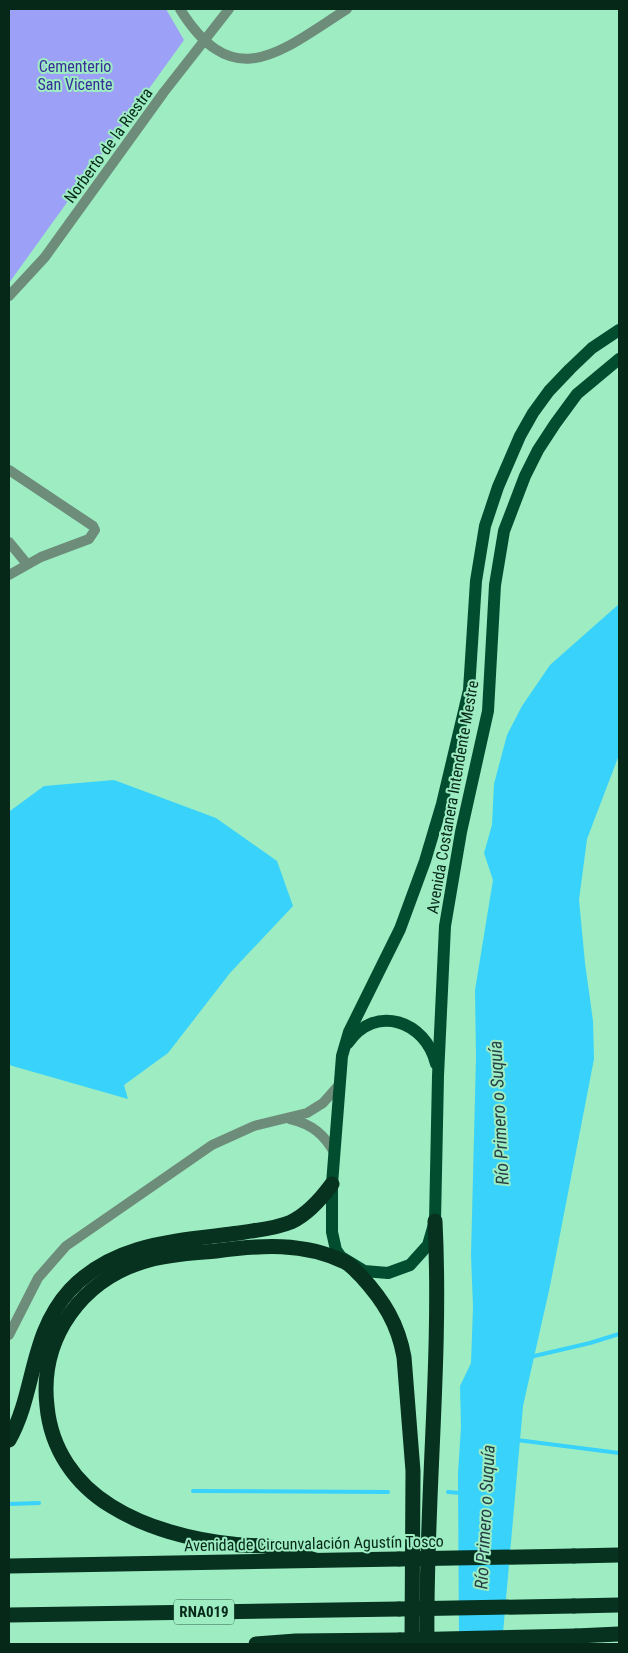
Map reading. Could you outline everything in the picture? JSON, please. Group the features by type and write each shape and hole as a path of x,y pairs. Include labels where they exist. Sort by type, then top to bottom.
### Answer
{"highway":[{"path":"9,1440 19,1417 36,1356 50,1320 59,1305 84,1277 110,1260 137,1248 170,1241 263,1229 290,1222 312,1208 332,1184"},
{"path":"427,1644 426,1576 436,1359 435,1221"},
{"path":"315,1560 271,1547 214,1542 178,1533 127,1514 97,1496 74,1475 57,1447 47,1414 47,1367 57,1336 80,1300 105,1278 134,1264 165,1256 274,1246 304,1248 348,1262 389,1311 403,1349 413,1471 406,1642"},
{"name":"Avenida de Circunvalación Agustín Tosco","path":"9,1566 619,1555"},
{"name":"RNA019","path":"9,1615 619,1606"},
{"path":"256,1644 296,1641 406,1642 619,1634"}],"main road":[{"name":"Avenida Costanera Intendente Mestre","path":"619,330 592,348 549,391 520,436 494,496 479,554 468,690 442,804 425,861 403,921 349,1032 342,1056 338,1086 332,1184 331,1220 334,1242 336,1250 348,1262 372,1273 388,1273 403,1269 416,1260 428,1245 435,1221 438,1076 445,926 461,832 488,712 495,586 504,531 525,476 538,450 555,424 578,394 619,359"},
{"path":"342,1056 349,1042 362,1028 384,1021 402,1023 418,1032 428,1044 435,1058 438,1076"}],"street":[{"path":"180,9 203,40 223,54 235,59 253,59 276,54 347,9"},
{"name":"Norberto de la Riestra","path":"9,296 45,257 203,40 229,9"},
{"path":"9,470 93,526 96,530 89,539 27,564 9,575"},
{"path":"9,542 27,564"},
{"path":"9,1335 38,1278 66,1246 212,1145 240,1131 316,1109 338,1086"},
{"path":"287,1118 300,1121 319,1131 335,1154"}],"green space":[{"name":"Cementerio San Vicente","path":"9,9 166,9 184,40 9,283"}],"water":[{"name":"Río Primero o Suquía","path":"619,604 619,755 587,839 579,900 593,1021 594,1059 550,1286 523,1406 502,1644 459,1644 458,1473 461,1427 460,1386 471,1363 473,1307 471,1255 476,1057 475,990 493,880 484,853 492,825 494,784 507,735 522,706 550,665"},
{"path":"114,780 216,818 277,861 293,906 230,973 168,1053 124,1085 128,1099 9,1065 10,811 44,786"}],"waterway":[{"path":"530,1357 619,1334"},
{"path":"517,1440 619,1453"},
{"path":"193,1491 388,1492"},
{"path":"448,1492 461,1493"},
{"path":"9,1504 39,1503"}]}
